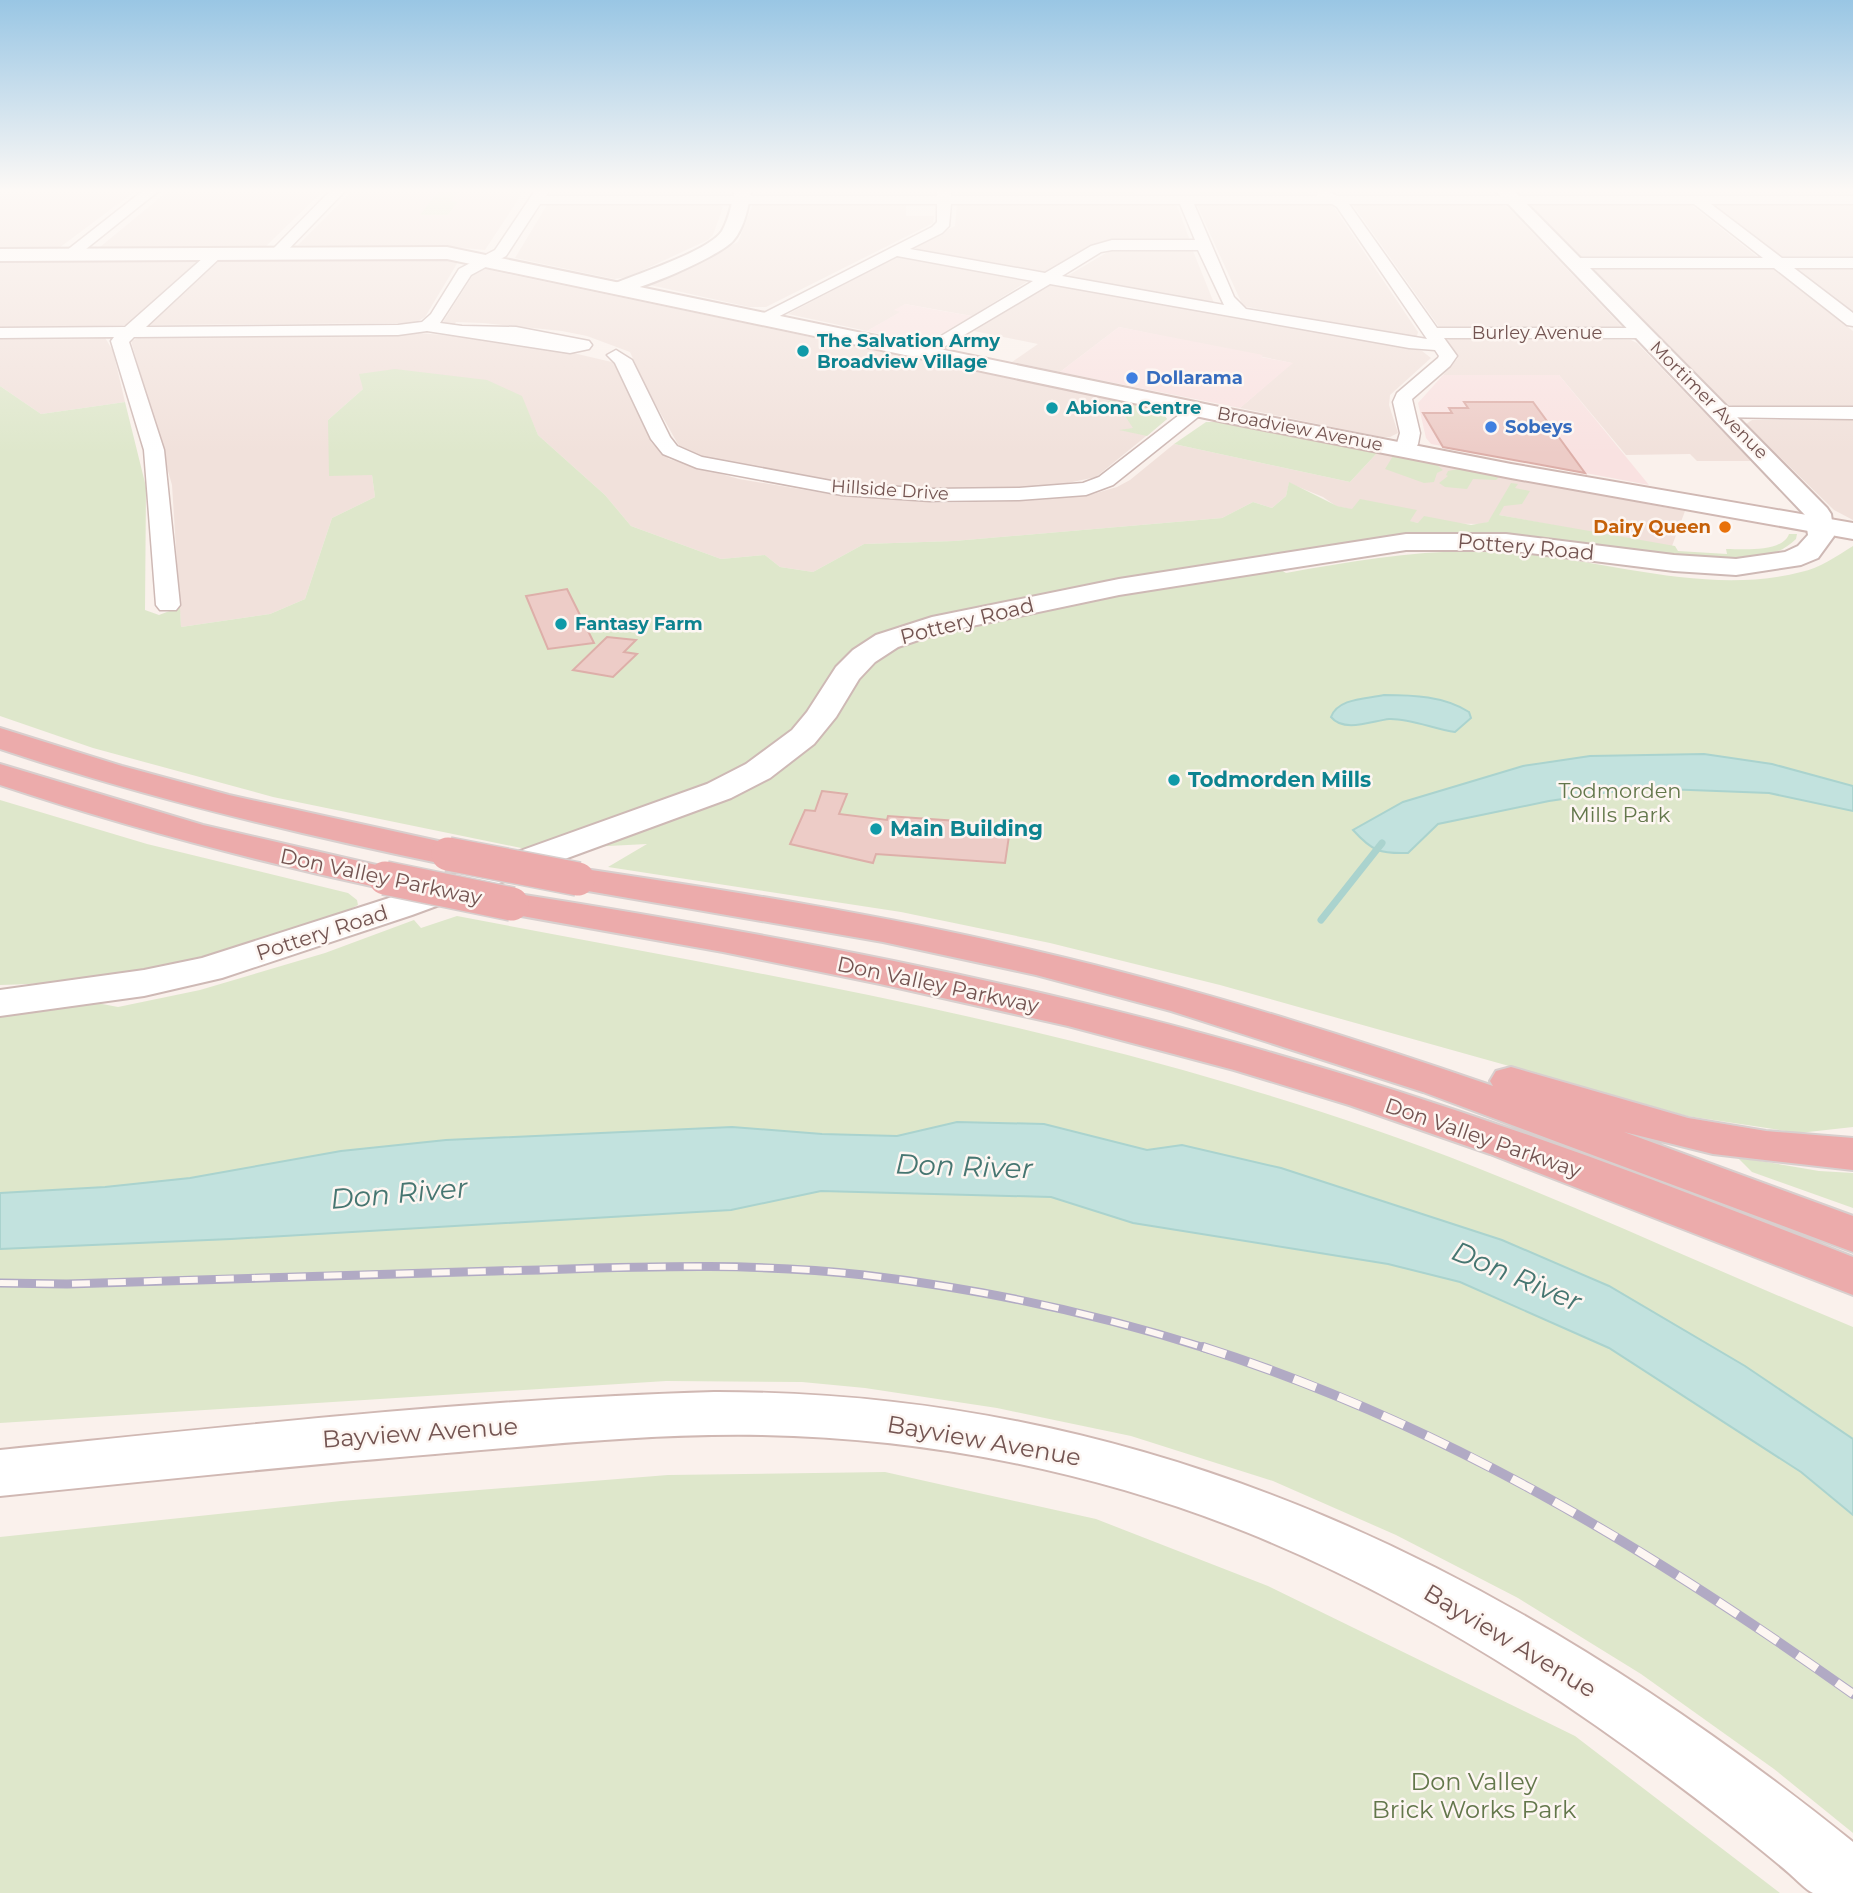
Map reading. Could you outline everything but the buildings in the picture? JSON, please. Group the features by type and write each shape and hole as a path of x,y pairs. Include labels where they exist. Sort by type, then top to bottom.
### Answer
{"highway":[{"name":"Don Valley Parkway","path":"0,738 60,759 253,813 578,879 694,896 841,923 1012,958 1183,1001 1474,1093 1853,1235"},
{"name":"Don Valley Parkway","path":"0,775 214,840 512,904 635,923 855,966 1204,1047 1420,1114 1680,1208 1853,1277"},
{"path":"1183,1001 1261,1012 1398,1047 1640,1120 1712,1138 1790,1150 1853,1154"}],"street":[{"path":"168,605 154,450 120,341 190,277"},
{"path":"427,326 437,317 462,277"},
{"name":"Broadview Avenue","path":"569,277 1199,410 1853,531"},
{"path":"620,288 646,277"},
{"path":"762,317 841,277"},
{"name":"Burley Avenue","path":"1037,277 1409,343 1436,339 1643,333"},
{"path":"927,352 1049,277"},
{"path":"1218,277 1227,299 1240,312"},
{"path":"1393,277 1447,358 1411,389 1402,402 1411,434 1405,450"},
{"name":"Mortimer Avenue","path":"1587,277 1818,514 1820,525"},
{"path":"1797,277 1853,321"},
{"path":"0,333 398,330 427,326 570,348 583,345 516,332 464,331"},
{"name":"Hillside Drive","path":"616,355 623,360 661,439 670,450 681,457 725,469 884,493 1019,494 1086,489 1120,473 1199,410"},
{"path":"1721,413 1853,413"},
{"name":"Pottery Road","path":"0,1003 144,983 208,969 400,907 719,790 758,771 803,737 820,717 847,674 864,656 887,641 921,628 1119,587 1406,542 1506,542 1714,567 1774,562 1808,552 1821,536 1820,525"},
{"name":"Pottery Road","path":"0,995 55,995"},
{"name":"Bayview Avenue","path":"0,1473 306,1442 654,1415 724,1413 853,1418 1049,1450 1174,1482 1249,1509 1322,1540 1466,1612 1583,1682 1692,1757 1783,1825 1853,1884"}],"shaded area":[{"path":"0,277 181,277 129,324 112,329 0,330"},
{"path":"200,277 449,277 425,317 415,323 150,325"},
{"path":"472,277 524,277 1156,409 1167,419 1096,477 1063,484 1004,489 924,489 837,481 707,460 679,446 630,352 587,336 562,331 483,323 456,322 453,327 441,325"},
{"path":"666,277 825,277 766,307 749,307 650,285"},
{"path":"858,277 1009,277 1028,281 972,316 905,304 901,312 867,331 788,314"},
{"path":"1204,277 1214,303 1064,278"},
{"path":"1230,277 1381,277 1418,332 1417,336 1401,337 1243,306"},
{"path":"1404,277 1575,277 1622,327 1439,327"},
{"path":"1600,277 1785,277 1853,331 1853,408 1742,408 1728,405"},
{"path":"1807,277 1853,277 1853,313"},
{"path":"1047,286 1377,342 1422,351 1431,358 1390,395 1389,405 1398,433 1382,437 1240,408 1292,363 1119,327 1060,372 1012,362 1038,344 974,331"},
{"path":"905,304 972,316 925,343 867,331 900,312 894,310"},
{"path":"1119,327 1293,363 1240,408 1060,372"},
{"path":"420,333 530,343 616,363 651,442 669,459 739,479 842,496 940,503 1039,500 1093,494 1130,480 1174,444 1350,482 1377,453 1685,511 1672,546 1669,547 1494,514 1488,522 1481,524 1418,523 1336,506 1323,497 1289,483 1286,496 1272,508 1253,502 1222,518 954,541 864,544 813,572 780,567 765,555 721,559 631,526 605,495 538,435 521,396 363,389 328,420 372,475 375,497 332,518 305,599 270,614 181,627 172,485 131,341 140,337"},
{"path":"104,336 113,351 125,402 41,414 0,386 0,337"},
{"path":"1450,338 1631,340 1637,343 1751,461 1697,461 1690,454 1626,455 1559,375 1443,375 1458,358 1447,341"},
{"path":"1443,375 1559,375 1649,485 1431,444 1426,438 1418,403"},
{"path":"1853,419 1853,520 1834,510 1746,424 1752,420"}],"green space":[{"name":"Todmorden Mills Park","path":"395,369 487,380 522,396 538,435 605,495 631,526 721,559 765,555 780,567 813,572 864,544 954,541 1222,518 1253,502 1272,508 1286,496 1289,482 1337,506 1352,509 1360,499 1417,510 1410,521 1418,523 1424,516 1471,525 1488,522 1511,483 1518,484 1515,488 1530,491 1522,504 1504,506 1499,515 1675,546 1678,551 1727,554 1726,549 1770,547 1785,540 1789,534 1797,534 1796,539 1788,546 1769,555 1716,560 1531,539 1262,559 1286,573 1393,556 1473,551 1538,555 1689,578 1764,579 1815,568 1853,546 1853,1127 1799,1133 1687,1116 1220,985 1050,943 901,912 608,867 647,844 531,850 273,797 93,748 0,716 0,386 41,414 125,402 146,487 145,610 159,615 180,607 181,627 270,614 305,599 332,518 375,497 372,475 329,476 328,420 363,389 359,374"},
{"path":"1110,400 1156,409 1167,419 1147,436 1119,430 1133,428 1121,410 1106,411 1103,406"},
{"path":"1206,422 1222,422 1377,453 1350,482 1174,444"},
{"path":"1393,456 1437,465 1443,470 1437,473 1434,482 1424,483 1385,469"},
{"path":"1458,469 1499,477 1496,480 1473,479 1467,489 1445,487 1439,483 1448,476 1448,471"},
{"path":"0,800 147,844 348,893 357,900 358,905 328,919 278,936 176,964 106,977 0,985"},
{"path":"457,916 948,1012 1045,1034 1238,1086 1357,1124 1475,1167 1853,1327 1853,1833 1774,1769 1641,1674 1518,1598 1396,1535 1273,1481 1131,1436 997,1408 865,1388 802,1382 666,1381 0,1423 0,1014 97,1003 118,1007 200,990 325,953 414,920 421,928"},
{"path":"1737,1157 1819,1171 1853,1173 1853,1208 1752,1172"},
{"name":"Don Valley Brick Works Park","path":"885,1472 1096,1519 1268,1586 1575,1736 1780,1893 0,1893 0,1537 341,1501 668,1475"}],"water":[{"path":"1384,695 1439,700 1469,712 1471,718 1455,732 1397,719 1351,725 1337,722 1331,717 1346,703"},
{"path":"1704,754 1772,764 1853,786 1853,811 1769,793 1638,788 1549,801 1438,824 1408,853 1377,850 1353,830 1403,802 1523,766 1590,756"},
{"name":"Don River","path":"957,1122 1044,1124 1147,1150 1182,1145 1281,1168 1502,1240 1609,1286 1745,1366 1853,1439 1853,1515 1801,1472 1609,1348 1460,1282 1388,1264 1133,1223 1051,1197 821,1191 731,1210 231,1239 0,1249 0,1193 105,1187 190,1178 341,1151 446,1140 732,1127 897,1136"}],"waterway":[{"path":"1321,920 1382,843"}],"railway":[{"path":"0,1283 67,1284 633,1267 772,1268 864,1275 952,1287 1081,1313 1208,1349"},
{"path":"1203,1347 1292,1378 1377,1413 1461,1452 1542,1495 1699,1589 1853,1694"}],"place":[{"name":"The Salvation Army Broadview Village","path":"803,351"},
{"name":"Dollarama","path":"1132,378"},
{"name":"Abiona Centre","path":"1052,408"},
{"name":"Sobeys","path":"1491,427"},
{"name":"Dairy Queen","path":"1725,527"},
{"name":"Fantasy Farm","path":"561,624"},
{"name":"Todmorden Mills","path":"1174,780"},
{"name":"Main Building","path":"876,829"}]}
